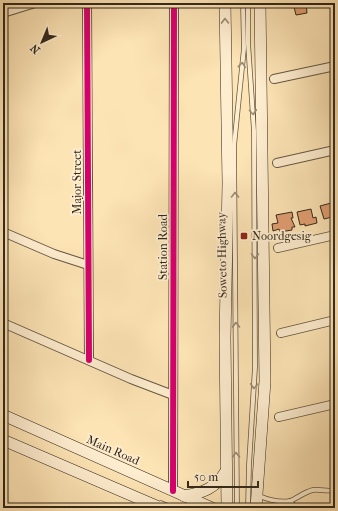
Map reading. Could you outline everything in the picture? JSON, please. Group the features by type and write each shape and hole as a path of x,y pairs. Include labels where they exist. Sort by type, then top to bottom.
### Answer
{"main road":[{"name":"Soweto Highway","path":"225,3 228,182 225,338 227,508"},
{"path":"256,508 265,381 260,3"},
{"name":"Main Road","path":"3,415 178,495 212,508"},
{"path":"3,440 161,508"},
{"path":"178,495 196,494 209,490 219,482 226,471"}],"street":[{"path":"3,13 35,3"},
{"name":"Major Street","path":"87,3 89,360"},
{"name":"Station Road","path":"174,3 173,395 178,495"},
{"path":"274,79 335,66"},
{"path":"277,163 335,150"},
{"path":"3,232 54,254 88,266"},
{"path":"278,248 335,235"},
{"path":"281,333 335,320"},
{"path":"3,323 131,379 173,395"},
{"path":"280,417 335,404"}],"lane":[{"name":"Soweto Highway","path":"237,508 234,146 244,48 243,3"},
{"path":"248,3 248,43 254,131 255,368 248,508"},
{"name":"Main Road","path":"3,420 150,486"},
{"path":"3,437 173,508"},
{"path":"256,495 272,501 290,500 302,493 313,490 335,490"},
{"name":"Main Road","path":"178,495 200,508"},
{"path":"290,500 296,508"}],"building":[{"path":"290,3 306,3 307,13 296,15 294,7 291,8"},
{"path":"335,202 335,220 333,221 332,217 324,219 320,206"},
{"path":"311,209 313,218 316,217 317,223 305,226 305,224 300,225 297,212"},
{"path":"292,212 293,218 291,218 295,227 292,227 292,230 280,232 279,229 273,231 272,224 278,223 276,215"}],"cycle path":[{"path":"87,3 89,360"},
{"path":"173,491 174,3"}],"place":[{"name":"Noordgesig","path":"244,236"}]}
